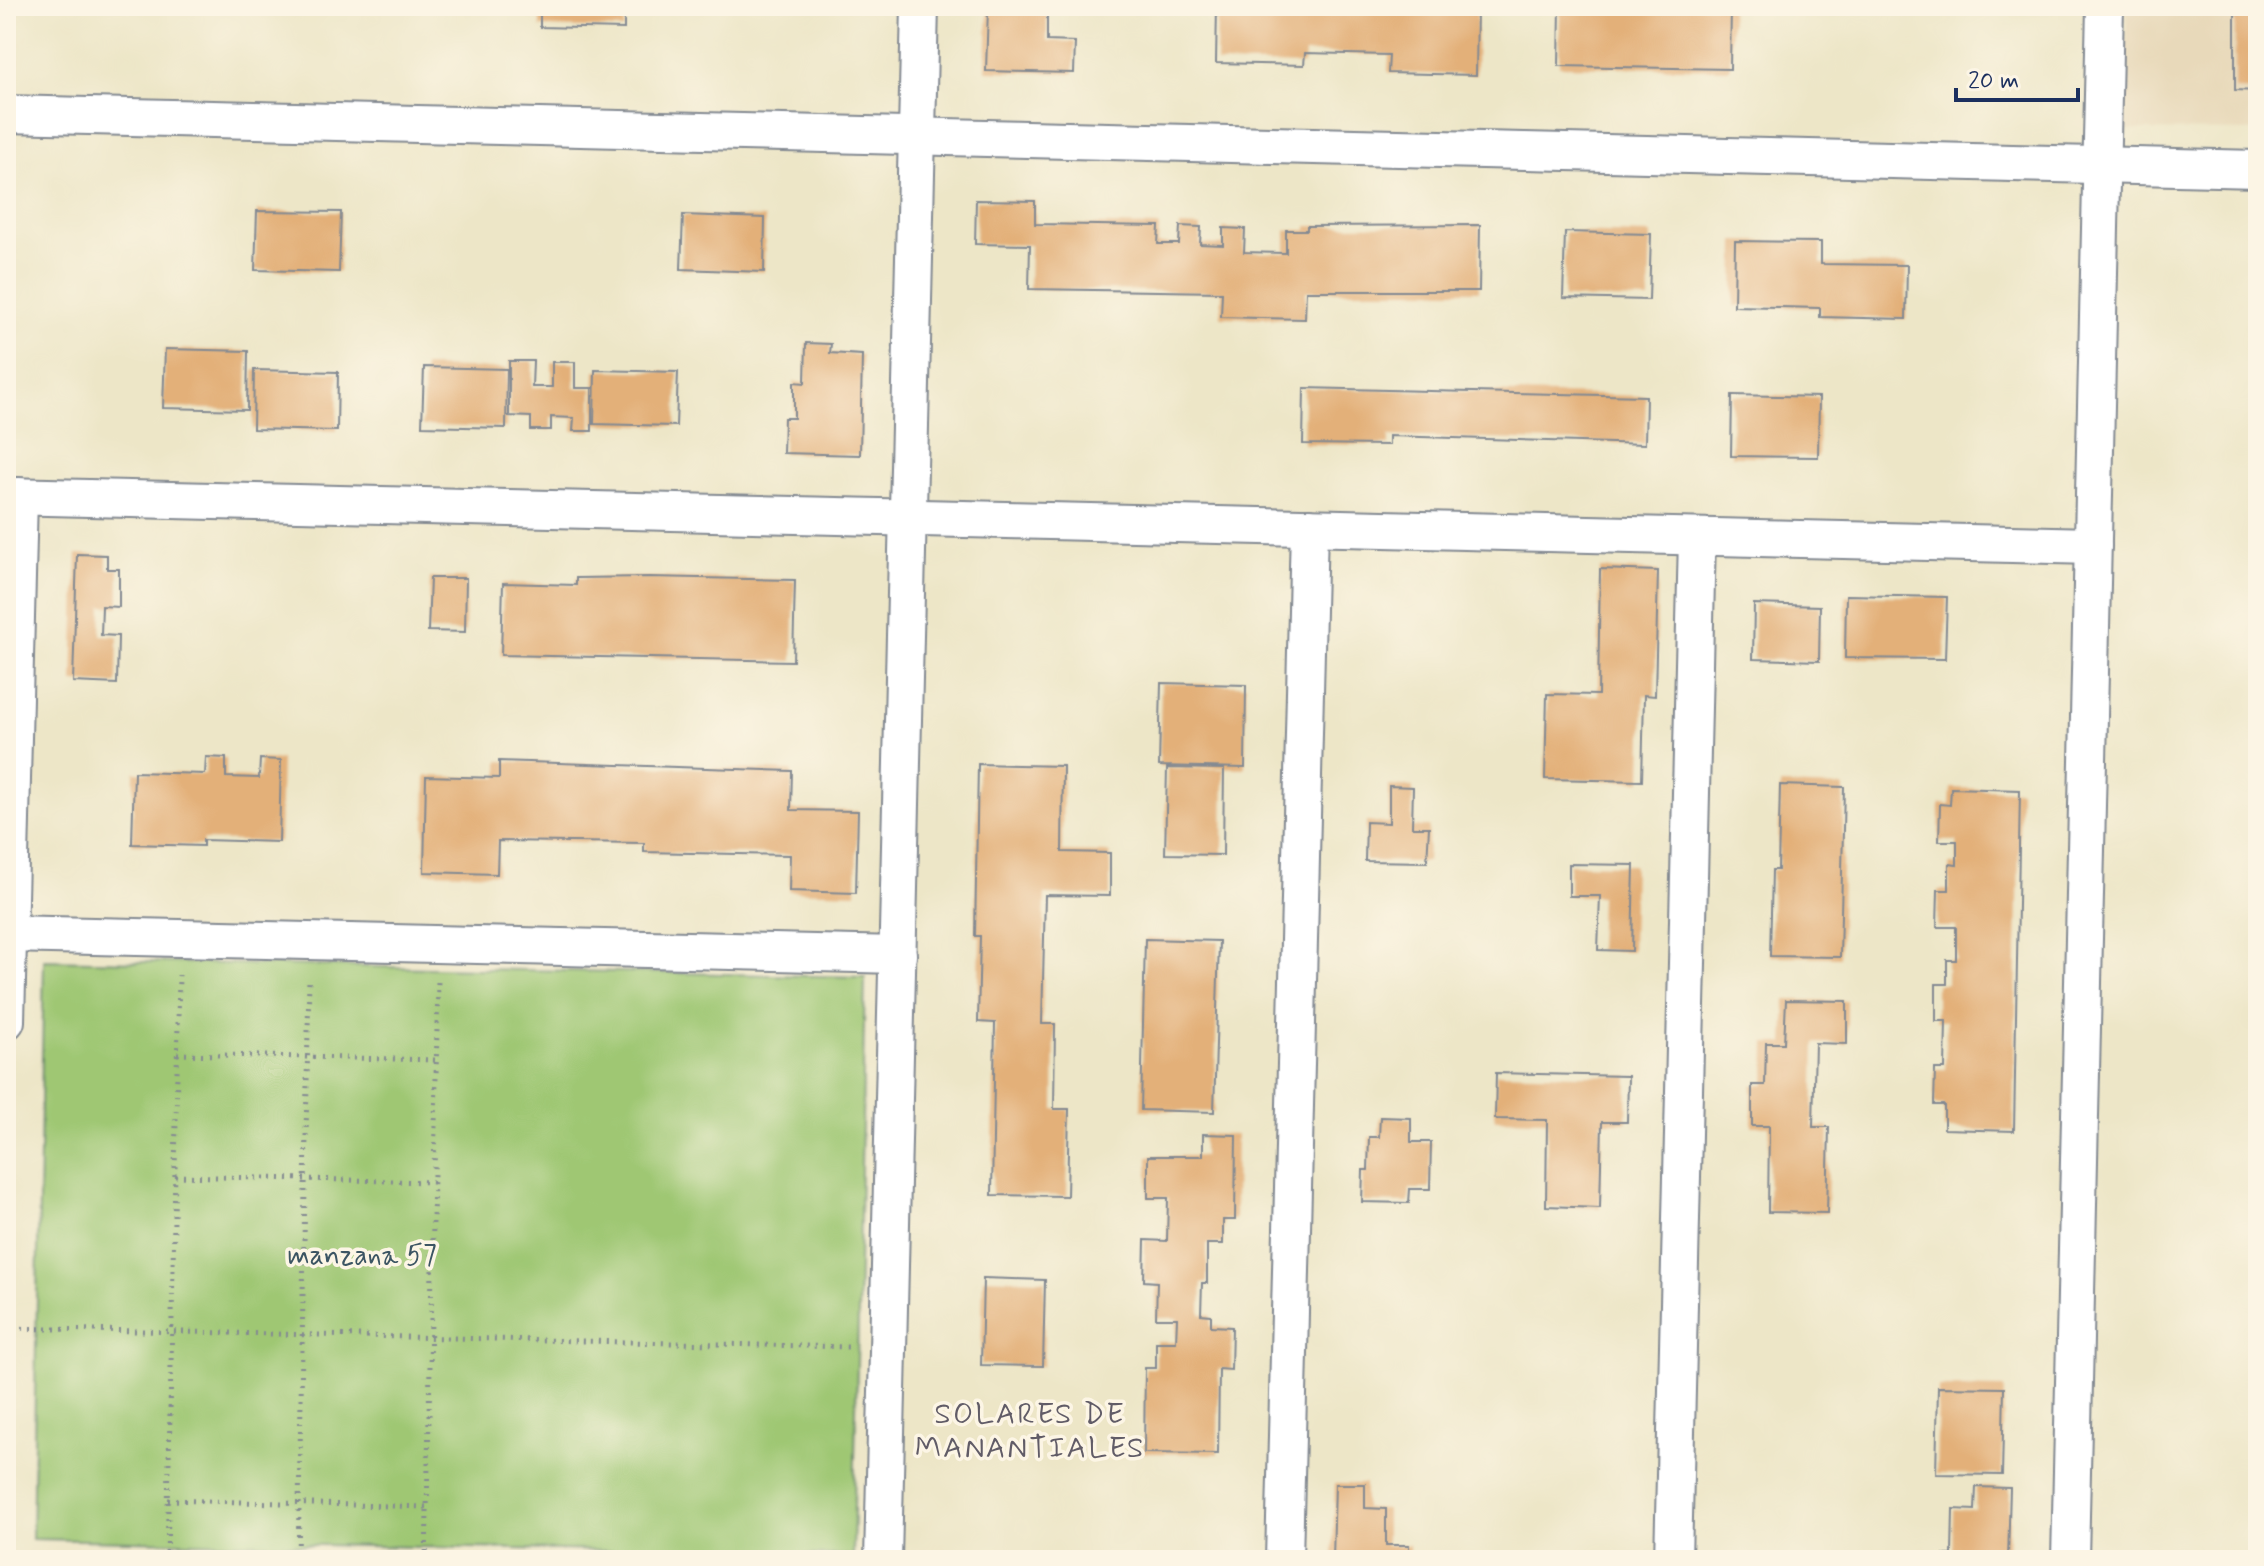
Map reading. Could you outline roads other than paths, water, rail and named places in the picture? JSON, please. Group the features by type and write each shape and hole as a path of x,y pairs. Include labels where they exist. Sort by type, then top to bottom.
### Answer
{"street":[{"path":"883,1560 920,6"},
{"path":"2070,1560 2105,6"},
{"path":"6,114 2258,169"},
{"path":"6,1021 12,496 2093,546"},
{"path":"1284,1560 1309,527"},
{"path":"1673,1560 1697,537"},
{"path":"8,934 898,955"}],"district":[{"name":"SOLARES DE MANANTIALES","path":"1030,1431"}],"park label":[{"name":"manzana 57","path":"362,1256"}]}
